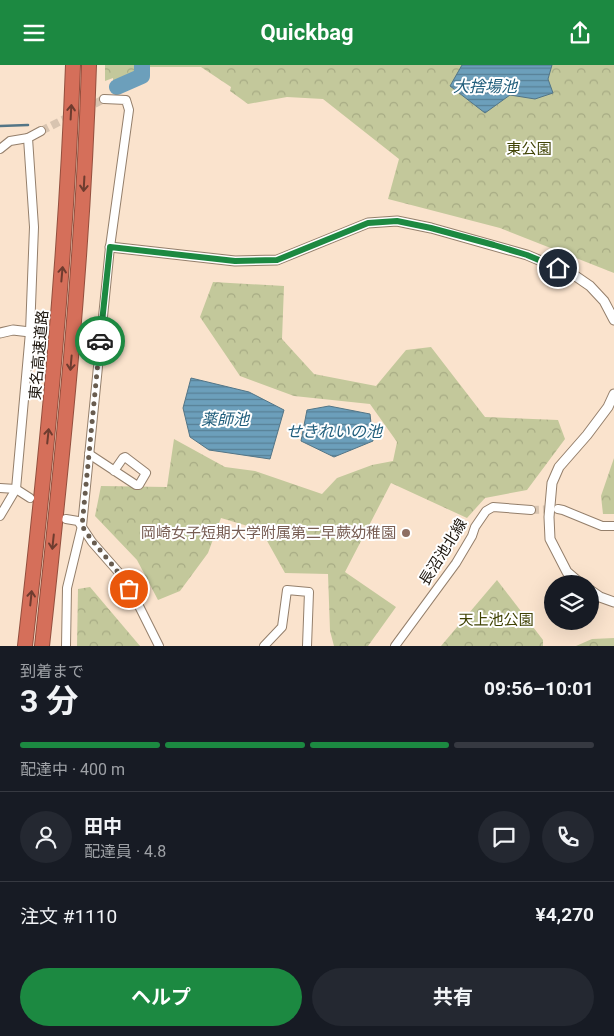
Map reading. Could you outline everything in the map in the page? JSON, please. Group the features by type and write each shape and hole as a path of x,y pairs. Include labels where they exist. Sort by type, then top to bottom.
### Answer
{"highway":[{"name":"東名高速道路","path":"25,646 50,409 64,242 73,65"},
{"path":"42,646 81,244 90,65"}],"street":[{"path":"66,646 67,588 82,526 110,247 129,110 126,100 104,99"},
{"path":"0,149 10,141 28,138 41,131"},
{"path":"0,516 16,489 30,332 34,227 28,138"},
{"path":"110,247 235,261 277,260 368,223 397,221 431,228 527,255 574,275 590,286 604,301 614,320"},
{"path":"0,333 13,330 30,332 42,330"},
{"path":"86,333 100,336"},
{"path":"570,575 567,572 550,539 549,517 552,483 559,467 602,414 614,394"},
{"path":"89,454 114,471"},
{"path":"0,488 16,489 30,498"},
{"name":"長沼池北線","path":"395,646 456,563 472,536 475,527 486,511 493,507 531,510"},
{"path":"558,509 602,526 614,526"},
{"path":"66,519 78,521 92,542 121,575 159,646"},
{"path":"264,646 282,627 286,590 309,592 307,646"},
{"path":"599,596 614,602"}],"green space":[{"name":"東公園","path":"105,65 614,65 614,273 500,228 388,199 399,159 323,99 287,97 248,104 230,91 231,87 201,67 149,67 113,92 113,78 105,81"},
{"path":"213,282 284,286 282,339 314,374 376,386 406,350 431,347 485,417 558,420 565,439 527,490 485,498 467,518 391,483 345,572 396,607 368,646 334,646 330,631 328,574 285,573 261,530 221,518 208,553 180,591 158,600 137,560 95,516 101,486 167,487 174,439 225,467 255,471 322,494 337,478 372,465 393,461 397,442 370,404 294,396 240,376 200,317"},
{"path":"614,458 614,514 603,514 601,496"},
{"name":"天上池公園","path":"497,580 543,640 543,646 441,646"},
{"path":"90,587 140,646 77,646 78,589"},
{"path":"614,638 614,646 576,646 592,639"}],"water":[{"name":"大捨場池","path":"462,65 552,65 548,79 553,93 535,99 510,95 485,113 450,86"},
{"name":"薬師池","path":"191,378 249,392 284,410 270,459 209,450 190,437 183,408"},
{"name":"せきれいの池","path":"329,406 370,414 373,441 334,457 301,441 307,410"}],"waterway":[{"path":"117,87 142,76 142,65"},
{"path":"0,126 28,125"}],"tunnel":[{"path":"41,131 104,99"},
{"path":"42,330 86,333"},
{"path":"531,510 554,509"}],"way so far":[{"path":"100,341 82,526 92,542 121,575 129,589"}],"place":[{"name":"岡崎女子短期大学附属第二早蕨幼稚園","path":"406,533"}],"route":[{"path":"100,341 110,247 235,261 277,260 368,223 397,221 494,245 527,255 558,268"}]}
